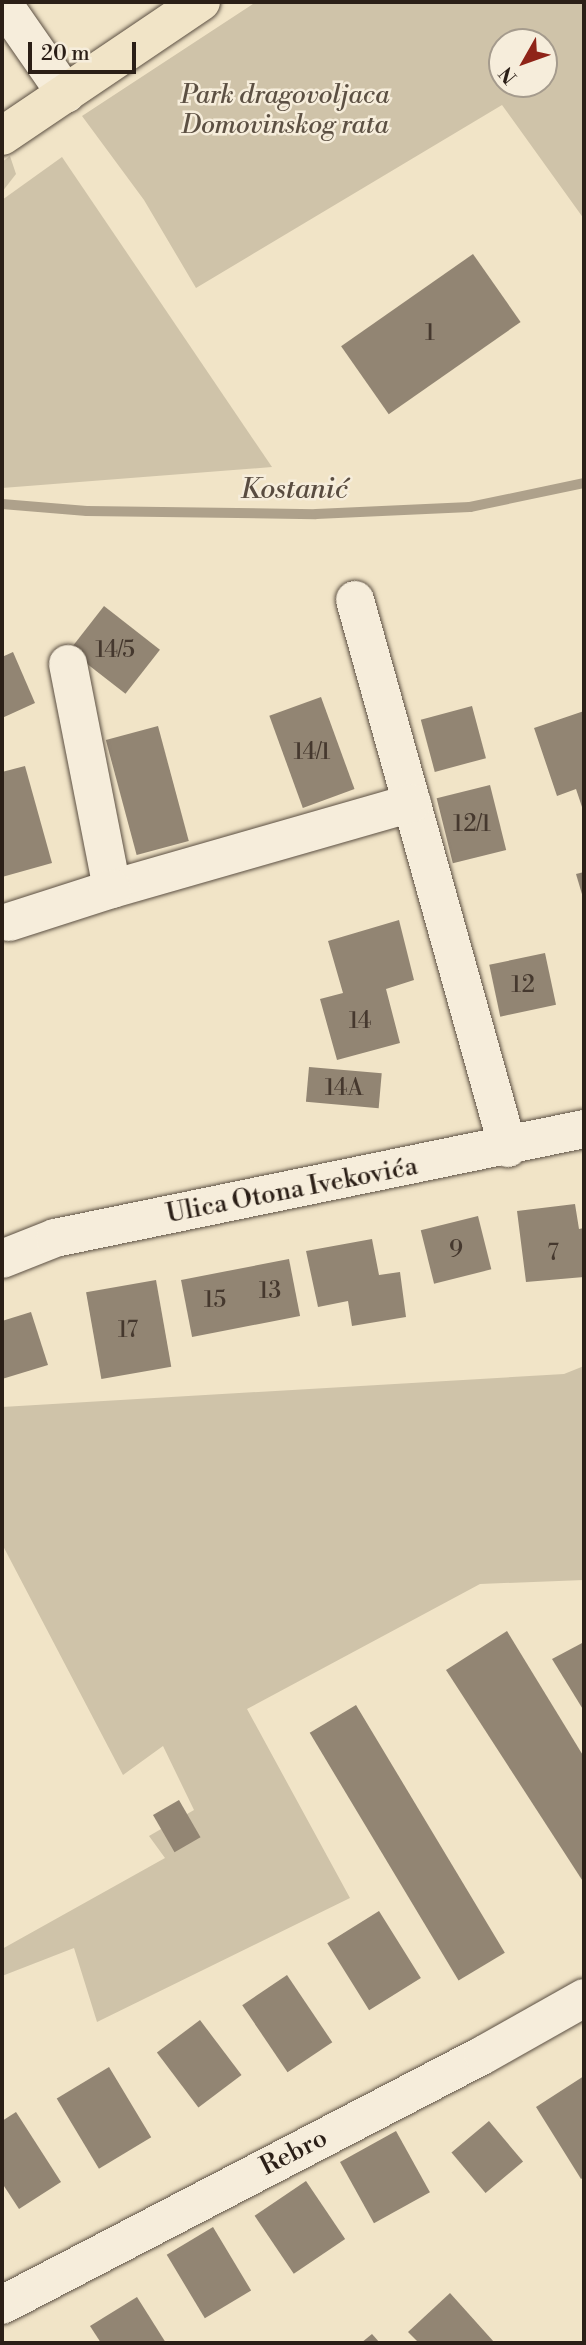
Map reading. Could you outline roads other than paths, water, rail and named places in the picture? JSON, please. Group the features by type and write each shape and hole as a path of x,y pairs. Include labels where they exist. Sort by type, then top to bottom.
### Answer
{"main road":[{"path":"2,136 201,2"}],"street":[{"path":"2,2 66,94"},
{"path":"355,600 508,1148"},
{"path":"68,664 112,889"},
{"path":"9,922 112,889 412,803"},
{"name":"Ulica Otona Ivekovića","path":"2,1259 55,1238 508,1148 584,1129"},
{"name":"Rebro","path":"2,2305 584,1998"}],"waterway":[{"name":"Kostanić","path":"2,504 87,511 316,514 470,507 584,483"}],"park label":[{"name":"Park dragovoljaca Domovinskog rata","path":"285,111"}]}
